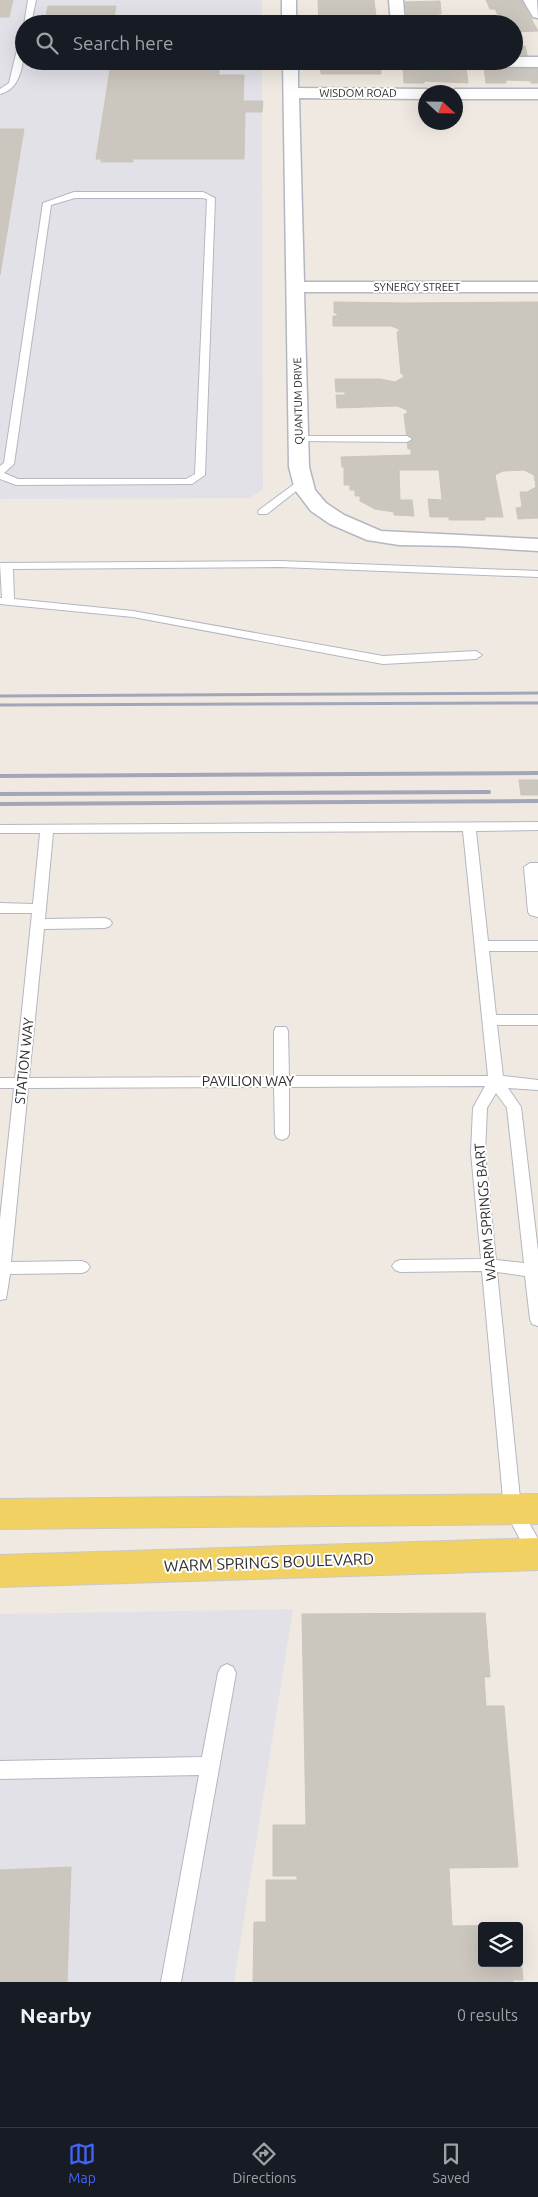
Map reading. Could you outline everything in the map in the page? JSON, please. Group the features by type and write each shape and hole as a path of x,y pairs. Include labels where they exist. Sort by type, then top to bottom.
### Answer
{"main road":[{"path":"0,1514 252,1514 526,1509"},
{"name":"WARM SPRINGS BOULEVARD","path":"0,1572 538,1556"}],"street":[{"path":"289,0 289,15"},
{"path":"396,0 397,15"},
{"path":"530,0 538,14"},
{"path":"523,62 538,62"},
{"name":"QUANTUM DRIVE","path":"290,70 298,440 301,482 309,498 322,512 342,523 378,536 413,541 458,540 538,545"},
{"name":"WISDOM ROAD","path":"291,93 418,94"},
{"path":"463,94 538,94"},
{"name":"SYNERGY STREET","path":"295,287 538,287"}],"lane":[{"path":"29,15 32,0"},
{"path":"0,92 10,87 15,70"},
{"path":"0,471 9,464 47,203 74,195 203,195 211,198 200,475 188,482 16,482 0,475"},
{"path":"298,440 407,440"},
{"path":"263,512 301,482"},
{"path":"476,655 383,660 133,614 4,601 4,566 280,564 538,574"},
{"path":"469,826 496,1080 514,1108 535,1271 538,1319"},
{"path":"0,829 538,826"},
{"name":"STATION WAY","path":"0,1294 1,1268 47,829"},
{"path":"538,867 530,867 535,912 538,912"},
{"path":"0,908 38,916 105,923"},
{"path":"482,946 538,946"},
{"path":"489,1020 538,1020"},
{"path":"281,1031 282,1134"},
{"name":"PAVILION WAY","path":"0,1082 496,1080 538,1075"},
{"name":"PAVILION WAY","path":"496,1080 538,1085"},
{"name":"WARM SPRINGS BART","path":"496,1080 480,1108 478,1153 489,1266 526,1509 538,1556"},
{"path":"400,1266 489,1266 535,1271"},
{"path":"1,1268 82,1268"},
{"path":"171,1982 227,1673"},
{"path":"0,1770 210,1766"}],"shaded area":[{"path":"0,0 262,0 262,15 15,15 15,70 262,70 263,489 250,498 0,499"},
{"path":"293,1609 234,1982 0,1982 0,1614"}],"building":[{"path":"0,0 13,0 9,17 0,17"},
{"path":"318,0 374,0 376,15 319,15"},
{"path":"486,0 521,0 538,31 523,32 523,15 498,15 495,9 490,9"},
{"path":"440,1 441,14 407,15 405,2"},
{"path":"48,6 116,6 114,15 46,15"},
{"path":"523,46 525,46 528,59 523,59"},
{"path":"523,67 538,67 538,83 506,80 506,83 486,83 484,70 523,70"},
{"path":"110,70 219,70 219,75 244,75 243,101 263,101 262,112 245,112 244,159 133,159 133,162 101,162 101,159 96,159"},
{"path":"321,70 381,70 381,74 321,74"},
{"path":"403,70 466,70 468,83 424,81 424,83 404,83"},
{"path":"0,129 24,129 0,275"},
{"path":"334,302 538,302 538,518 518,519 516,508 522,507 520,492 527,492 536,487 534,475 524,470 503,471 495,475 503,517 485,517 485,520 449,520 449,517 430,517 428,499 442,500 439,470 399,470 400,500 412,500 414,516 394,515 394,512 375,509 360,501 360,496 355,496 355,490 350,490 350,485 344,485 344,467 342,467 341,457 411,455 411,449 408,449 404,414 407,414 407,410 397,406 337,408 336,395 345,395 345,392 336,392 335,379 380,379 395,382 404,377 401,374 397,332 399,332 399,329 391,326 333,326 333,316 337,316 337,313 334,313"},
{"path":"519,780 538,780 538,795 521,795"},
{"path":"485,1613 490,1677 484,1677 486,1706 504,1706 518,1867 449,1868 452,1926 478,1926 478,1967 522,1967 523,1980 513,1980 513,1982 253,1982 254,1922 266,1922 266,1880 297,1880 297,1876 273,1876 273,1825 306,1825 302,1614"},
{"path":"71,1867 67,1982 0,1982 0,1870"}],"railway":[{"path":"0,696 538,693"},
{"path":"0,705 538,703"},
{"path":"0,776 538,773"},
{"path":"0,794 489,792"},
{"path":"0,804 538,801"}]}
